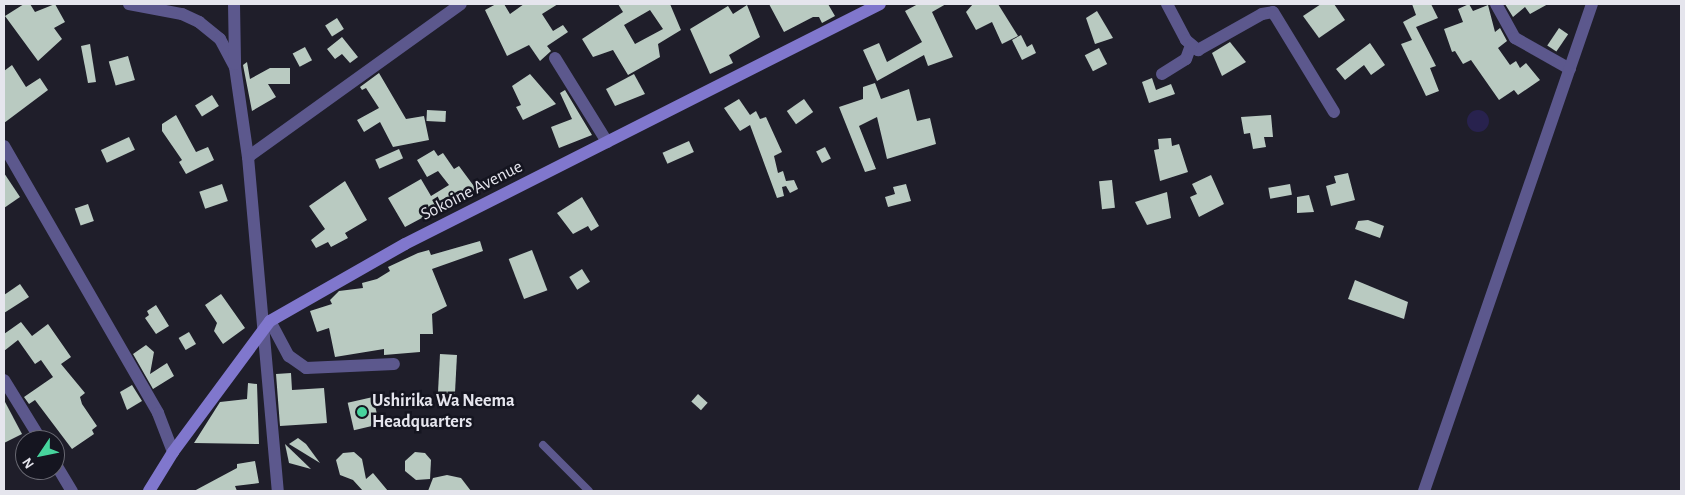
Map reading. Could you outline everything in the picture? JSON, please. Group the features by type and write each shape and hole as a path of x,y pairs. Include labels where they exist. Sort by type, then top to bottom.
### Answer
{"street":[{"path":"129,4 182,14 199,22 220,40 235,67"},
{"path":"234,4 235,67 248,157 278,491"},
{"path":"248,157 461,4"},
{"name":"Sokoine Avenue","path":"270,320 405,244 880,4"},
{"path":"1166,4 1191,45 1203,50 1246,22 1272,12 1334,112"},
{"path":"1496,4 1515,38 1570,70"},
{"path":"1424,491 1592,4"},
{"path":"1162,74 1186,59 1191,45"},
{"path":"555,58 607,142"},
{"path":"4,146 158,413 173,452"},
{"path":"149,491 173,452 263,334 270,320"},
{"path":"270,320 289,356 306,368 394,364"},
{"path":"4,380 35,430"},
{"path":"65,479 72,491"}],"lane":[{"path":"543,445 589,491"}],"shaded area":[{"path":"1478,110 1488,117 1489,121 1482,131 1478,132 1468,125 1467,121 1474,111"}],"building":[{"path":"24,4 30,4 35,12 55,4 65,22 54,28 62,39 38,61 5,16"},
{"path":"496,4 504,4 510,14 524,4 558,4 542,14 553,31 563,25 568,32 547,46 551,51 540,61 529,45 507,56 485,10"},
{"path":"618,4 670,4 681,30 658,44 660,57 628,75 613,50 593,57 582,39 623,12","holes":["650,10 663,29 635,44 624,25"]},
{"path":"769,4 828,4 835,16 822,23 819,17 813,17 784,32"},
{"path":"918,4 946,4 932,12 953,57 928,66 924,55 877,81 863,50 879,43 887,62 922,42 905,11"},
{"path":"973,4 998,4 1018,36 1002,44 992,22 976,30 966,12"},
{"path":"1321,4 1334,4 1345,20 1319,38 1303,16"},
{"path":"1412,4 1431,4 1438,18 1416,27 1436,66 1430,68 1439,91 1426,96 1401,44 1412,40 1403,22 1416,15"},
{"path":"1469,4 1473,11 1488,5 1495,32 1500,28 1507,41 1498,48 1510,65 1516,61 1520,68 1526,63 1540,80 1518,95 1514,90 1499,100 1471,60 1463,64 1455,51 1452,52 1444,29 1463,22 1458,9"},
{"path":"1505,4 1548,4 1530,14 1525,7 1513,17"},
{"path":"747,5 760,37 729,55 733,63 710,74 690,29 728,6 733,14"},
{"path":"1097,11 1113,38 1095,44 1086,18"},
{"path":"337,18 344,29 332,36 325,25"},
{"path":"1559,28 1568,34 1556,52 1547,45"},
{"path":"1021,35 1027,47 1032,44 1036,53 1022,60 1012,40"},
{"path":"342,37 358,57 350,63 342,54 335,59 327,49"},
{"path":"1230,42 1246,62 1222,76 1212,53"},
{"path":"1370,43 1385,65 1371,75 1364,65 1345,80 1336,69"},
{"path":"90,44 96,82 88,83 81,46"},
{"path":"305,47 312,60 300,67 293,54"},
{"path":"1099,48 1107,64 1093,71 1085,55"},
{"path":"128,56 135,80 116,86 109,62"},
{"path":"247,62 250,79 270,68 290,68 290,84 268,84 276,97 252,111 243,65"},
{"path":"12,65 26,87 40,78 48,90 4,123 4,71"},
{"path":"379,73 406,119 424,116 429,140 393,147 380,122 364,132 357,120 379,108 366,88 362,90 360,87"},
{"path":"530,74 556,104 523,120 516,107 521,105 512,86"},
{"path":"634,74 645,94 615,106 606,89"},
{"path":"1152,78 1156,90 1171,84 1175,94 1149,103 1142,82"},
{"path":"875,83 881,99 909,89 917,121 930,118 936,144 887,159 877,117 859,126 876,169 865,172 839,107 863,99 863,87"},
{"path":"565,90 592,135 559,148 551,127 572,119 560,93"},
{"path":"212,95 219,106 202,117 195,106"},
{"path":"739,99 750,115 756,111 760,119 766,117 782,152 774,156 778,173 783,171 786,181 794,180 798,189 790,193 786,186 782,187 784,196 777,198 750,125 740,131 724,108"},
{"path":"804,99 813,112 796,124 787,111"},
{"path":"427,110 446,111 445,122 426,121"},
{"path":"176,115 196,152 208,147 214,160 186,174 179,162 182,160 162,131 162,124"},
{"path":"1271,115 1273,137 1264,137 1266,147 1253,149 1250,133 1244,134 1241,117"},
{"path":"129,137 135,150 107,163 101,150"},
{"path":"1171,138 1172,146 1179,144 1188,172 1160,181 1154,150 1159,149 1158,139"},
{"path":"689,141 694,152 667,164 663,153"},
{"path":"825,147 831,159 822,163 816,152"},
{"path":"399,149 403,158 379,169 375,160"},
{"path":"434,150 438,156 443,153 454,169 459,166 476,189 405,227 388,198 421,179 431,196 449,185 438,171 427,177 417,160"},
{"path":"4,173 20,197 4,208"},
{"path":"1348,173 1355,200 1331,206 1326,186 1336,183 1334,176"},
{"path":"1211,175 1224,204 1199,217 1190,197 1197,194 1192,184"},
{"path":"1112,180 1115,208 1102,209 1099,181"},
{"path":"345,181 367,220 345,233 348,238 331,247 328,242 316,248 311,240 325,229 309,206"},
{"path":"222,184 228,201 205,209 199,192"},
{"path":"906,184 911,201 888,207 885,197 895,194 893,187"},
{"path":"1290,184 1292,195 1270,199 1268,188"},
{"path":"1167,192 1171,218 1147,225 1135,202"},
{"path":"1309,195 1314,212 1297,213 1297,197"},
{"path":"582,197 599,226 591,231 588,226 573,234 557,213"},
{"path":"88,204 94,221 81,226 75,209"},
{"path":"1368,220 1384,226 1380,238 1355,229 1358,221"},
{"path":"480,241 483,251 432,269 447,306 432,314 433,334 420,334 420,352 384,355 384,349 335,357 329,328 317,332 310,311 332,304 330,300 339,291 363,288 362,283 377,279 390,271 388,267 418,253 429,250 431,255"},
{"path":"532,250 547,290 524,299 509,259"},
{"path":"582,269 590,282 577,290 569,277"},
{"path":"1355,280 1408,302 1404,319 1348,299"},
{"path":"20,284 29,297 4,313 4,295"},
{"path":"221,294 245,328 223,344 214,331 217,323 205,305"},
{"path":"156,305 169,326 156,334 145,318 149,315 147,311"},
{"path":"21,322 32,336 48,324 71,357 61,364 85,393 80,397 82,404 97,426 92,430 94,434 72,449 65,440 65,430 58,430 35,400 29,404 24,397 53,377 41,360 35,364 18,340 4,351 4,334"},
{"path":"189,332 196,344 186,350 179,338"},
{"path":"146,345 154,352 150,374 167,363 174,376 153,389 133,354"},
{"path":"440,354 457,355 455,394 438,393"},
{"path":"291,373 292,390 324,388 327,423 280,426 276,374"},
{"path":"248,383 257,384 259,444 194,443 220,402 247,399"},
{"path":"132,385 142,401 127,410 120,392"},
{"path":"698,394 708,403 701,410 691,401"},
{"path":"373,397 379,424 354,430 348,403"},
{"path":"4,400 20,430 15,430 15,438 4,443"},
{"path":"298,438 306,444 320,463 289,444"},
{"path":"285,444 311,469 289,463"},
{"path":"354,452 362,459 366,479 373,473 388,491 363,491 353,480 340,475 336,460 343,453"},
{"path":"415,452 425,453 431,460 430,479 416,480 405,471 405,461"},
{"path":"255,461 259,483 235,486 237,491 194,491 237,468 237,464"},
{"path":"447,475 461,478 471,491 428,491 433,478"}],"place":[{"name":"Ushirika Wa Neema Headquarters","path":"362,412"}]}
